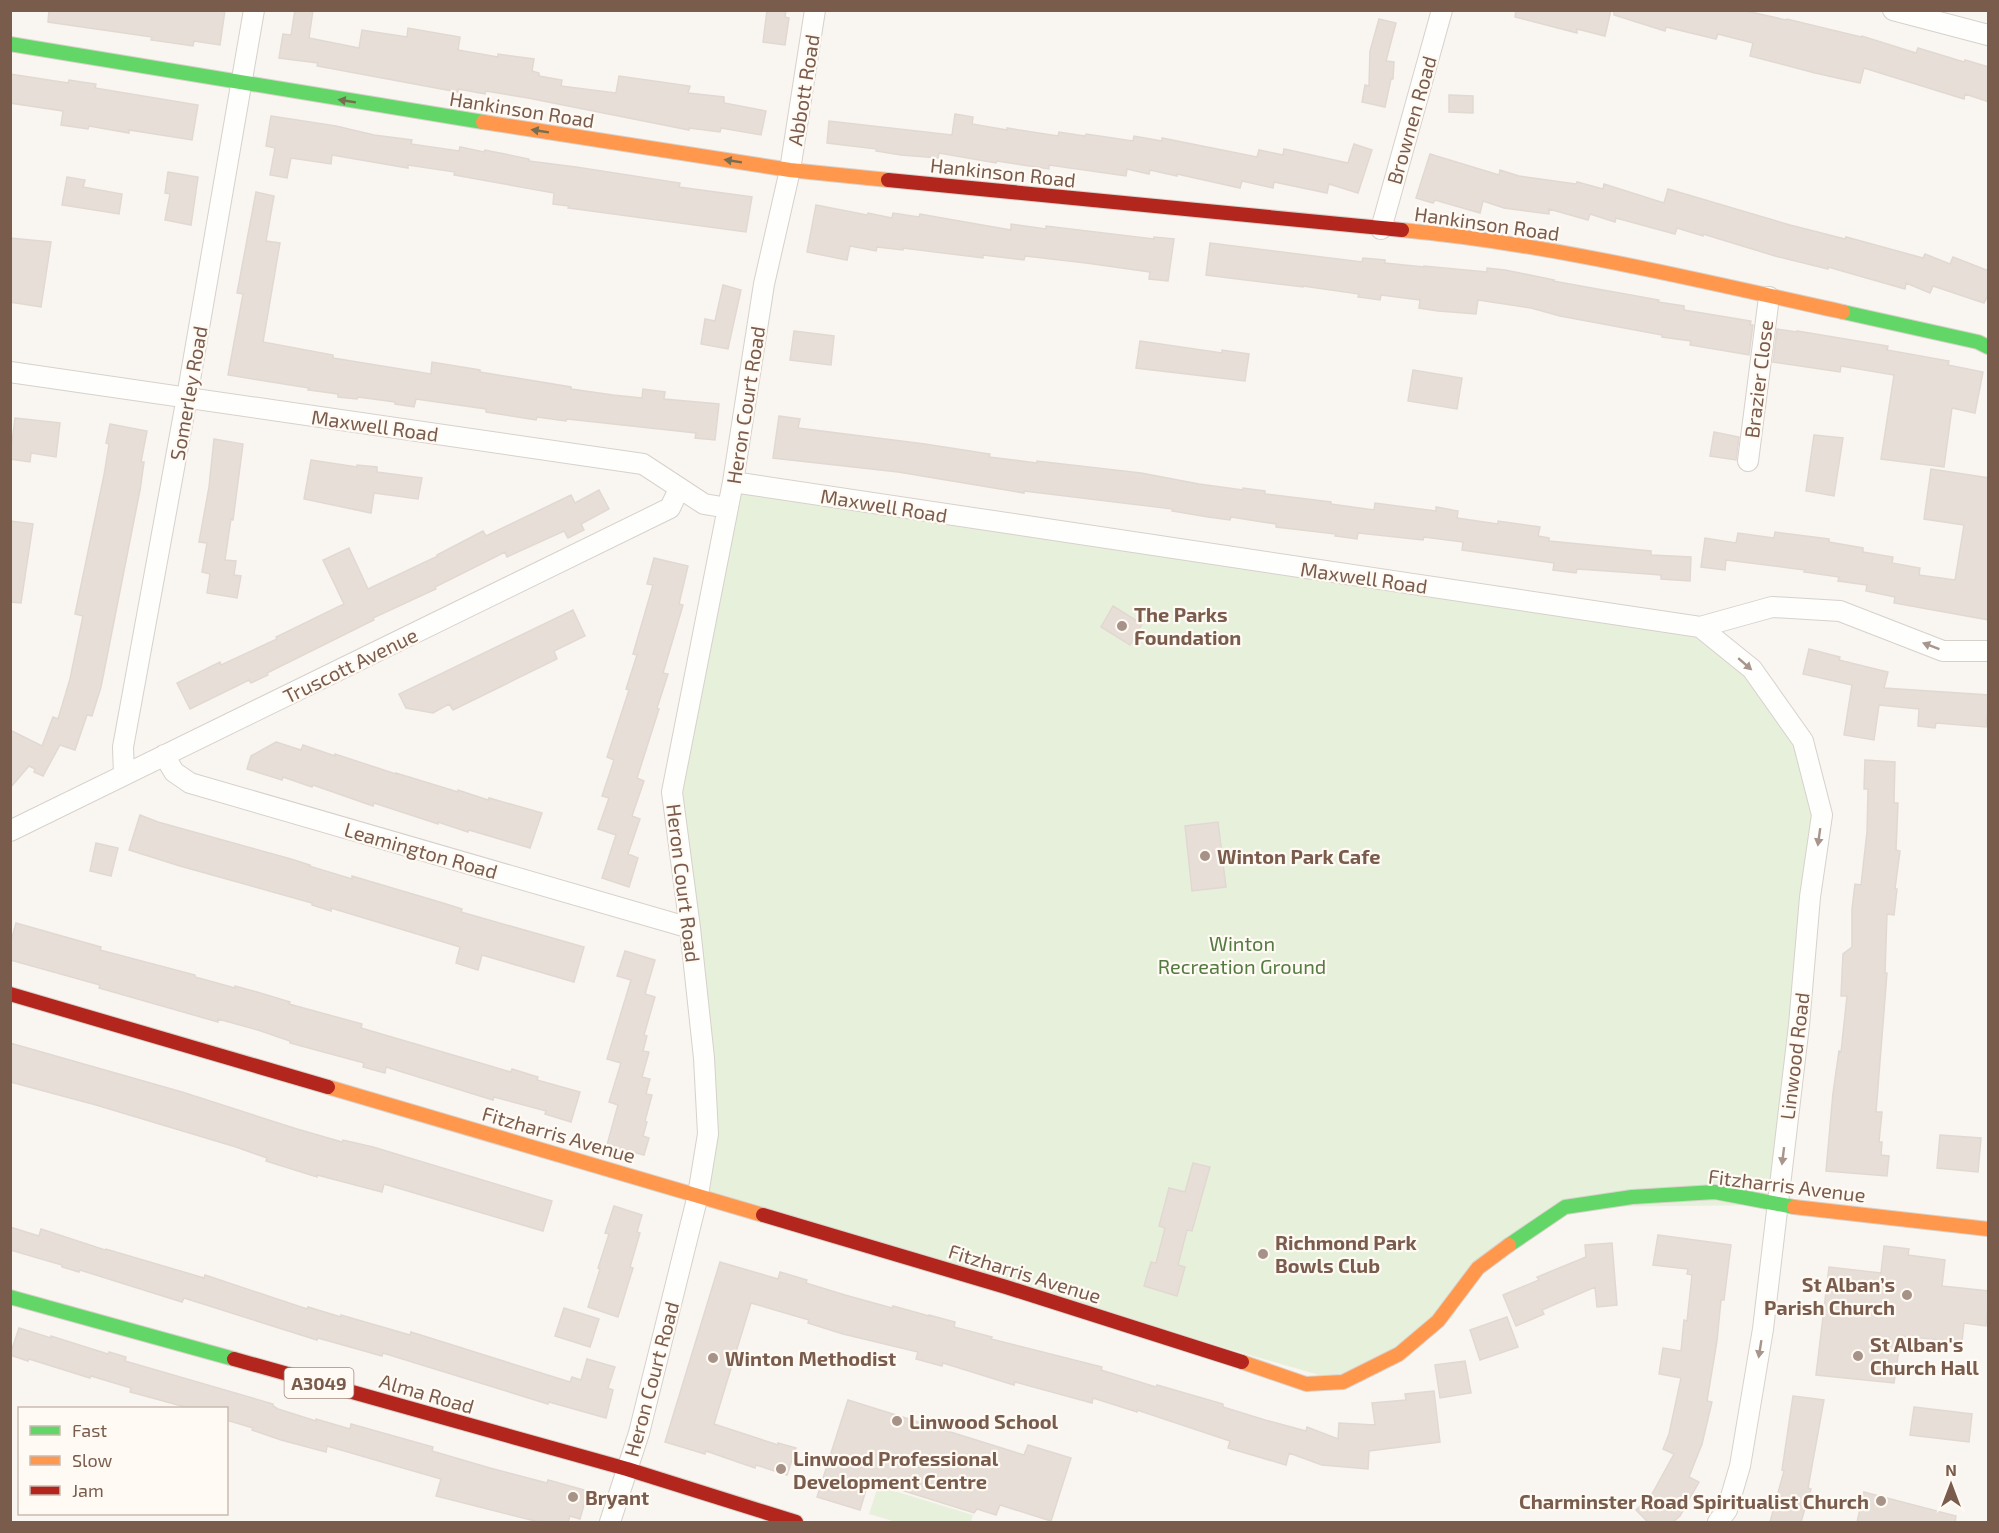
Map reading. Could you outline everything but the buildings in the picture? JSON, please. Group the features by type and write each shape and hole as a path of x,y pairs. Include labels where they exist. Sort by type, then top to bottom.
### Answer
{"street":[{"name":"Somerley Road","path":"124,775 123,747 188,398 254,10"},
{"name":"Abbott Road","path":"790,170 815,10"},
{"name":"Brownen Road","path":"1381,228 1442,10"},
{"path":"1893,10 1989,35"},
{"name":"Hankinson Road","path":"10,44 242,84 790,170 1464,236 1566,253 1879,320 1978,342 1989,347"},
{"name":"Heron Court Road","path":"610,1522 620,1498 639,1433 698,1195 708,1134 704,1058 672,792 733,482 764,284 790,170"},
{"name":"Brazier Close","path":"1748,461 1769,297"},
{"name":"Maxwell Road","path":"10,372 643,464 704,504 728,508"},
{"name":"Maxwell Road","path":"733,482 1700,627 1772,607 1840,611 1943,651 1989,651"},
{"name":"Truscott Avenue","path":"10,831 670,508 679,489"},
{"name":"Linwood Road","path":"1700,627 1752,669 1803,741 1822,815 1810,897 1799,1025 1763,1329 1742,1456 1727,1510 1718,1522"},
{"name":"Leamington Road","path":"164,755 174,772 190,783 690,927"},
{"name":"Fitzharris Avenue","path":"10,994 698,1195 1111,1319 1306,1384 1343,1382 1399,1354 1438,1321 1478,1268 1516,1239 1565,1207 1632,1197 1715,1192 1776,1205 1989,1229"},
{"name":"Alma Road","path":"10,1297 627,1469 796,1522"}],"green space":[{"name":"Winton Recreation Ground","path":"733,482 1712,629 1803,741 1822,815 1776,1205 1565,1207 1478,1268 1452,1318 1343,1382 698,1195 708,1134 672,792"},
{"path":"878,1486 973,1515 971,1522 896,1522 869,1514"}],"traffic: fast":[{"path":"10,44 483,122"},
{"path":"1843,312 1978,342 1988,347"},
{"path":"1509,1245 1565,1207 1632,1197 1715,1192 1794,1207"},
{"path":"10,1297 234,1359"}],"traffic: slow":[{"path":"483,122 790,170 888,180"},
{"path":"1402,230 1458,236 1569,254 1843,312"},
{"path":"328,1087 763,1215"},
{"path":"1794,1207 1988,1229"},
{"path":"1242,1362 1306,1384 1343,1382 1399,1354 1438,1321 1478,1268 1509,1245"}],"traffic: jam":[{"path":"888,180 1402,230"},
{"path":"10,994 328,1087"},
{"path":"763,1215 1006,1287 1242,1362"},
{"path":"234,1359 627,1469 796,1522"}],"place":[{"name":"The Parks Foundation","path":"1122,626"},
{"name":"Winton Park Cafe","path":"1205,856"},
{"name":"Richmond Park Bowls Club","path":"1263,1254"},
{"name":"St Alban’s Parish Church","path":"1907,1295"},
{"name":"St Alban's Church Hall","path":"1858,1356"},
{"name":"Winton Methodist","path":"713,1358"},
{"name":"Linwood School","path":"897,1421"},
{"name":"Linwood Professional Development Centre","path":"781,1469"},
{"name":"Bryant","path":"573,1497"},
{"name":"Charminster Road Spiritualist Church","path":"1881,1501"}]}
